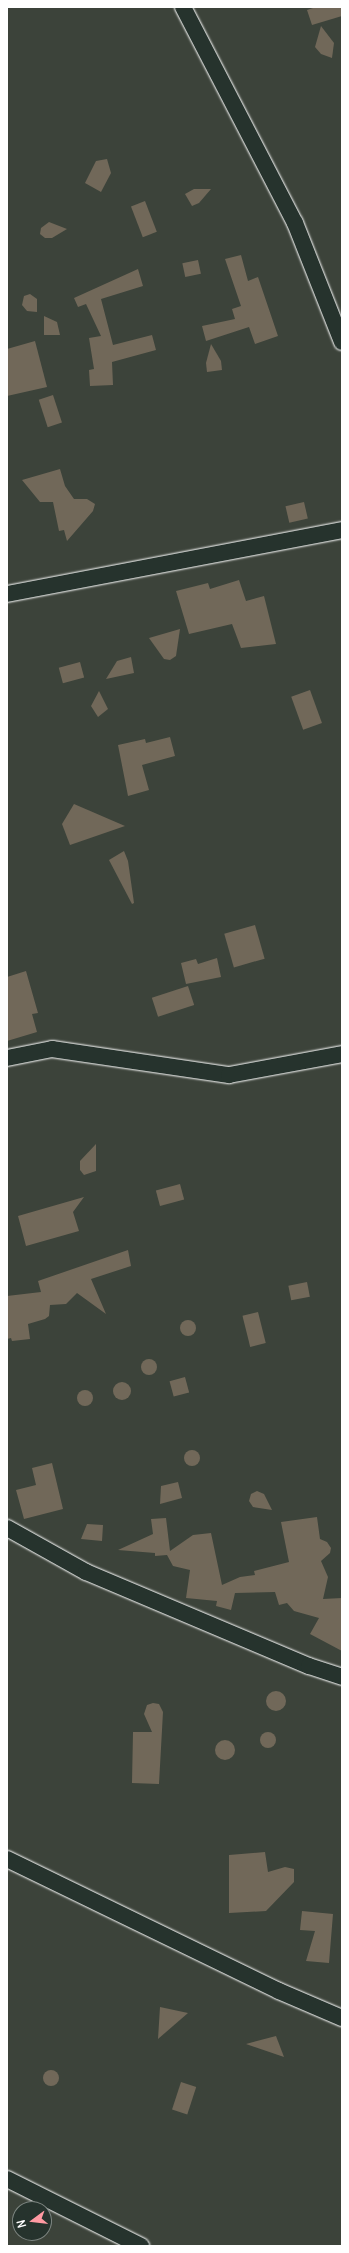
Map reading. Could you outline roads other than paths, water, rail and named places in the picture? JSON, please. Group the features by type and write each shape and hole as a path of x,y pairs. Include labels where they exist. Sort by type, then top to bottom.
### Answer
{"street":[{"path":"184,7 295,224 342,342"},
{"path":"7,594 342,530"},
{"path":"7,1058 52,1049 229,1075 342,1054"},
{"path":"7,1528 86,1572 309,1666 342,1677"},
{"path":"7,1859 279,1991 342,2018"},
{"path":"7,2179 141,2246"}]}
